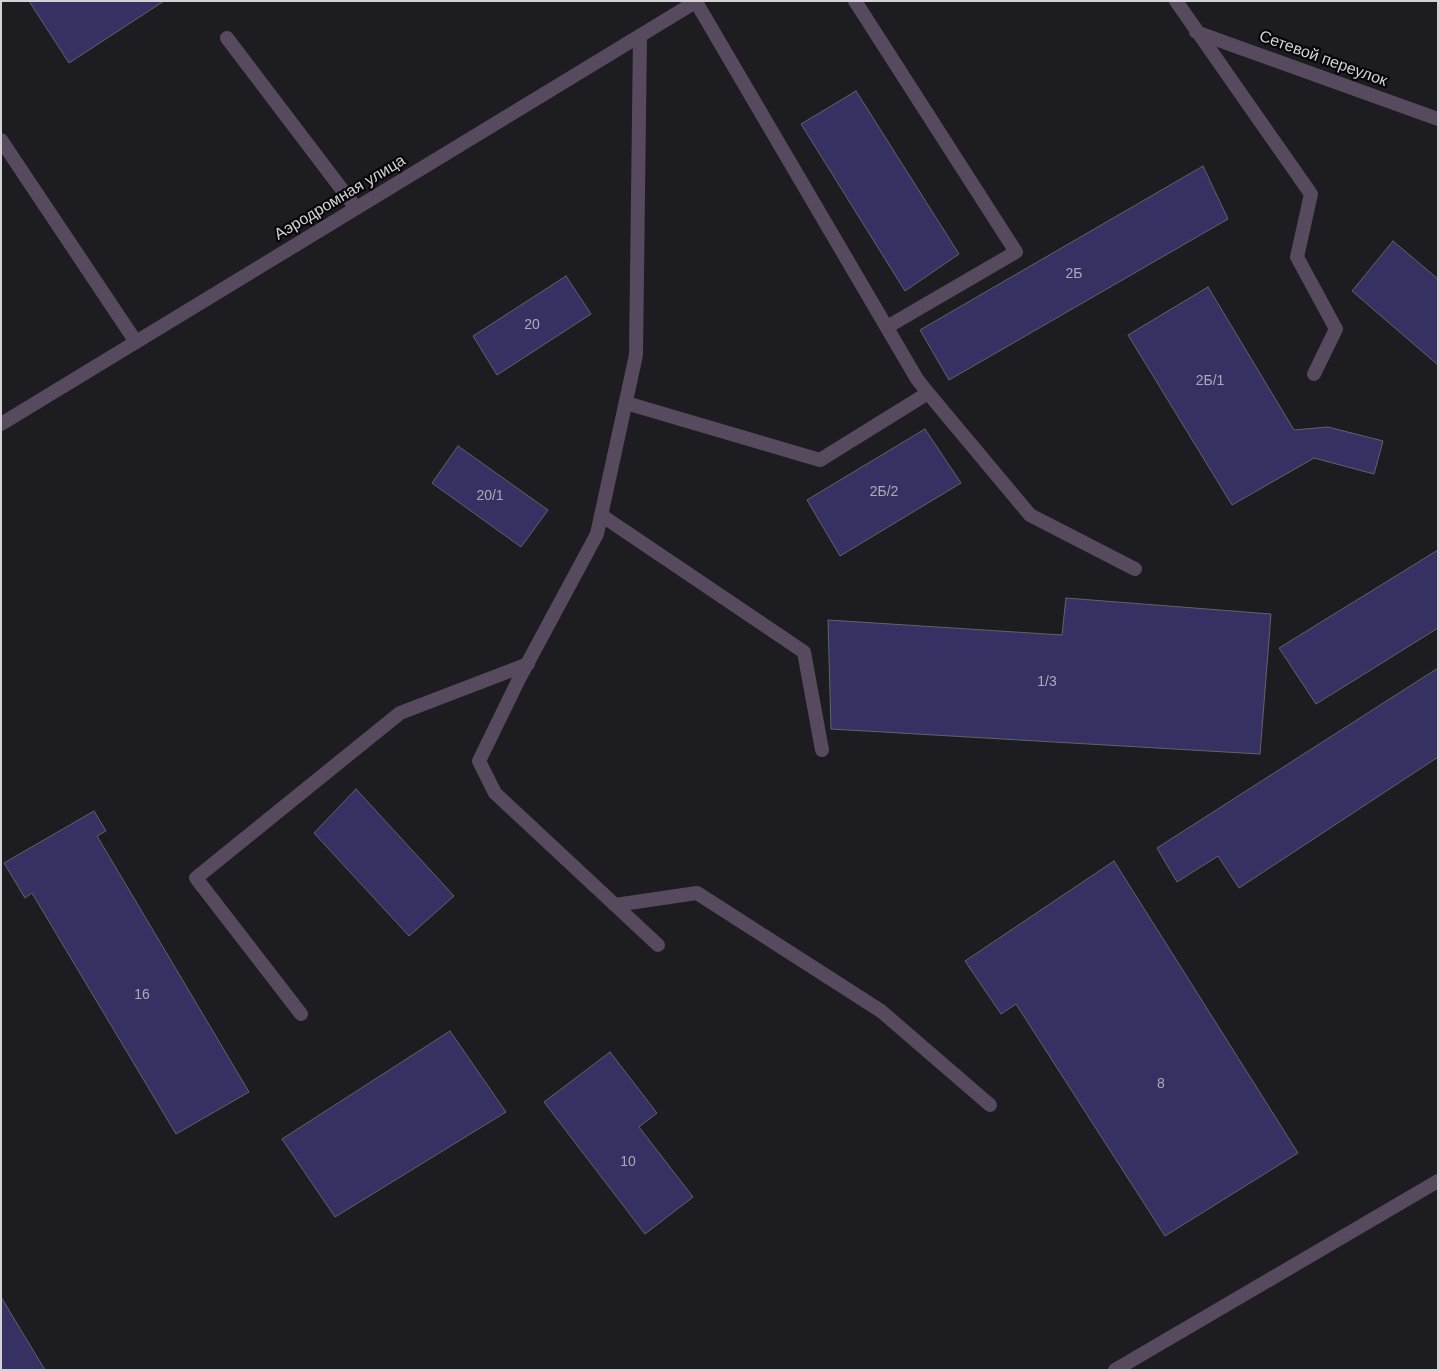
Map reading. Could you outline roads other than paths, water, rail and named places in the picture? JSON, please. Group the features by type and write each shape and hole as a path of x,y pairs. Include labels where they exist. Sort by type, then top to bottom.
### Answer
{"street":[{"path":"855,1 1016,252 887,328"},
{"path":"1176,1 1311,194 1297,257 1336,329 1314,374"},
{"path":"697,2 917,379 1030,515 1134,569"},
{"name":"Аэродромная улица","path":"1,424 697,2"},
{"name":"Сетевой переулок","path":"1196,32 1438,119"},
{"path":"640,36 636,354 601,516 597,534 479,761 495,793 658,945"},
{"path":"227,38 356,208"},
{"path":"1,140 136,342"},
{"path":"626,403 820,460 928,393"},
{"path":"601,516 804,652 822,750"},
{"path":"301,1014 196,878 400,713 528,664"},
{"path":"615,905 697,893 881,1011 990,1105"},
{"path":"1115,1370 1438,1181"}]}
